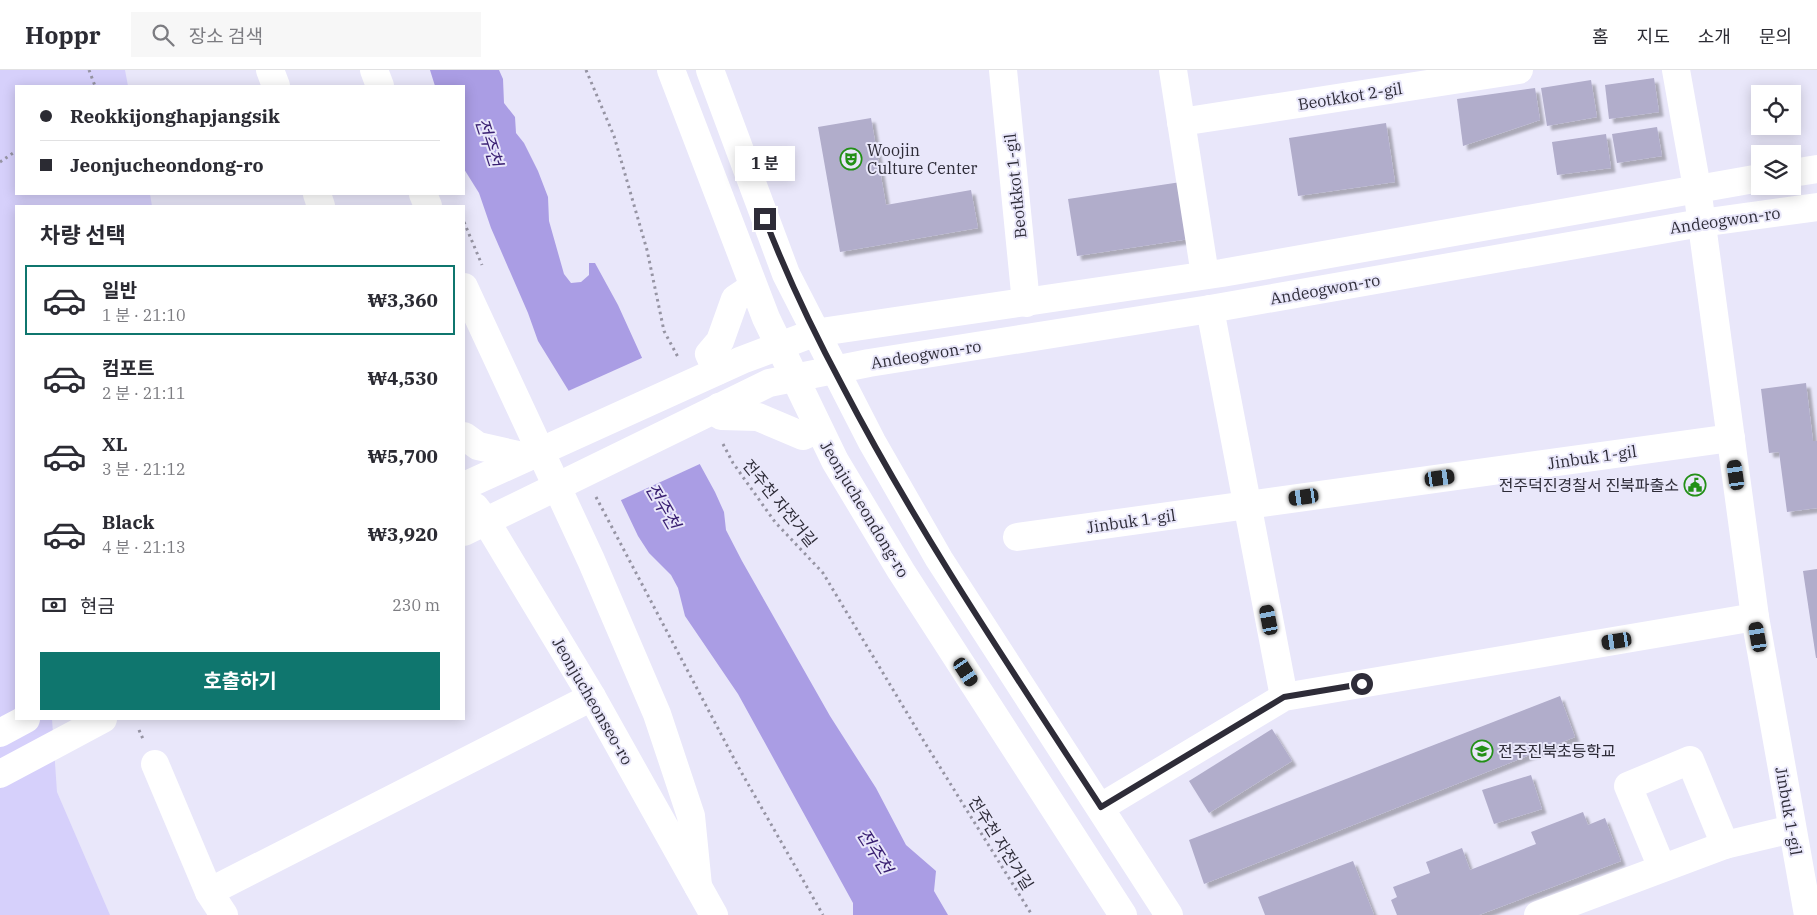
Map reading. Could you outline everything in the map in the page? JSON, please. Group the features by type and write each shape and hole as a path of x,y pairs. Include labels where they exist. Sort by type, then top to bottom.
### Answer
{"street":[{"path":"270,70 276,85"},
{"path":"374,70 380,85"},
{"name":"Jeonjucheondong-ro","path":"671,70 744,293 781,380 818,429 901,571 1123,915"},
{"path":"710,70 786,274 814,333 872,442 939,559 1169,915"},
{"name":"Beotkkot 1-gil","path":"1003,70 1026,303"},
{"path":"1173,70 1205,275"},
{"name":"Beotkkot 2-gil","path":"1181,122 1519,70"},
{"path":"1676,70 1697,188 1701,223"},
{"path":"1801,172 1817,169"},
{"path":"469,485 717,371 814,333 1205,275 1751,179"},
{"name":"Andeogwon-ro","path":"483,522 781,380 834,369 1210,309 1701,223 1817,207"},
{"name":"Jinbuk 1-gil","path":"1701,223 1754,618 1808,915"},
{"path":"475,280 657,714 691,816 698,886"},
{"path":"717,371 709,354 720,341 744,293"},
{"path":"1210,309 1284,697"},
{"path":"719,408 721,416 758,417 789,428 803,436 818,429"},
{"path":"465,437 478,446 528,457"},
{"name":"Jinbuk 1-gil","path":"1017,537 1731,438"},
{"name":"Jeonjucheonseo-ro","path":"469,485 483,522 592,697 714,915"},
{"path":"1101,807 1284,697 1754,618"},
{"path":"209,892 592,697"},
{"path":"0,733 24,720"},
{"path":"0,774 101,720"},
{"path":"1662,868 1628,786 1690,760 1725,845"},
{"path":"155,764 209,892 224,915"},
{"path":"1538,915 1725,845 1792,829"}],"path":[{"path":"89,70 95,85"},
{"path":"586,70 614,136 648,250 664,331 682,366"},
{"path":"0,162 15,152"},
{"path":"465,227 475,280"},
{"name":"전주천 자전거길","path":"719,437 733,463 775,522 823,573 925,743 1032,915"},
{"path":"593,492 740,770 822,915"}],"shaded area":[{"path":"0,70 125,70 128,85 15,85 15,195 150,195 152,205 15,205 15,720 52,720 57,792 110,915 0,915"}],"water":[{"name":"전주천","path":"430,70 499,70 503,79 504,103 515,117 516,133 524,143 538,171 548,197 549,221 564,274 571,283 581,282 589,275 589,263 595,263 618,305 643,360 715,492 724,512 726,530 742,561 830,716 876,788 906,845 936,871 934,891 948,915 853,915 853,903 738,694 685,616 678,588 671,575 649,553 638,536 570,393 538,341 528,313 491,228 479,193 465,171 465,85 435,85"}],"pier":[{"path":"644,357 702,463 619,501 566,392"}],"building":[{"path":"1654,78 1659,112 1609,119 1605,85"},
{"path":"1591,80 1597,117 1547,126 1541,88"},
{"path":"1535,88 1540,120 1463,146 1457,99"},
{"name":"Woojin Culture Center","path":"871,118 886,205 971,190 978,228 840,252 818,127"},
{"path":"1386,123 1395,182 1298,196 1289,138"},
{"path":"1657,127 1662,156 1617,163 1612,134"},
{"path":"1606,134 1611,168 1557,175 1552,142"},
{"path":"1181,182 1189,239 1077,256 1068,199"},
{"path":"1806,383 1813,441 1817,441 1817,508 1787,512 1779,452 1769,453 1761,389"},
{"path":"1817,569 1817,658 1816,658 1803,571"},
{"path":"1560,696 1575,737 1204,884 1189,840"},
{"path":"1272,729 1292,761 1209,813 1189,781"},
{"path":"1531,775 1542,809 1494,824 1482,790"},
{"path":"1583,812 1588,825 1605,818 1621,861 1479,915 1397,915 1391,900 1397,897 1393,887 1430,873 1426,862 1462,848 1470,870 1536,844 1531,832"},
{"path":"1353,861 1374,915 1265,915 1258,897"}],"place":[{"name":"Woojin Culture Center","path":"851,159"},
{"name":"전주덕진경찰서 진북파출소","path":"1695,485"},
{"name":"전주진북초등학교","path":"1482,751"}],"route":[{"path":"765,219 799,304 872,442 939,559 1101,807 1284,697 1362,684"}]}
